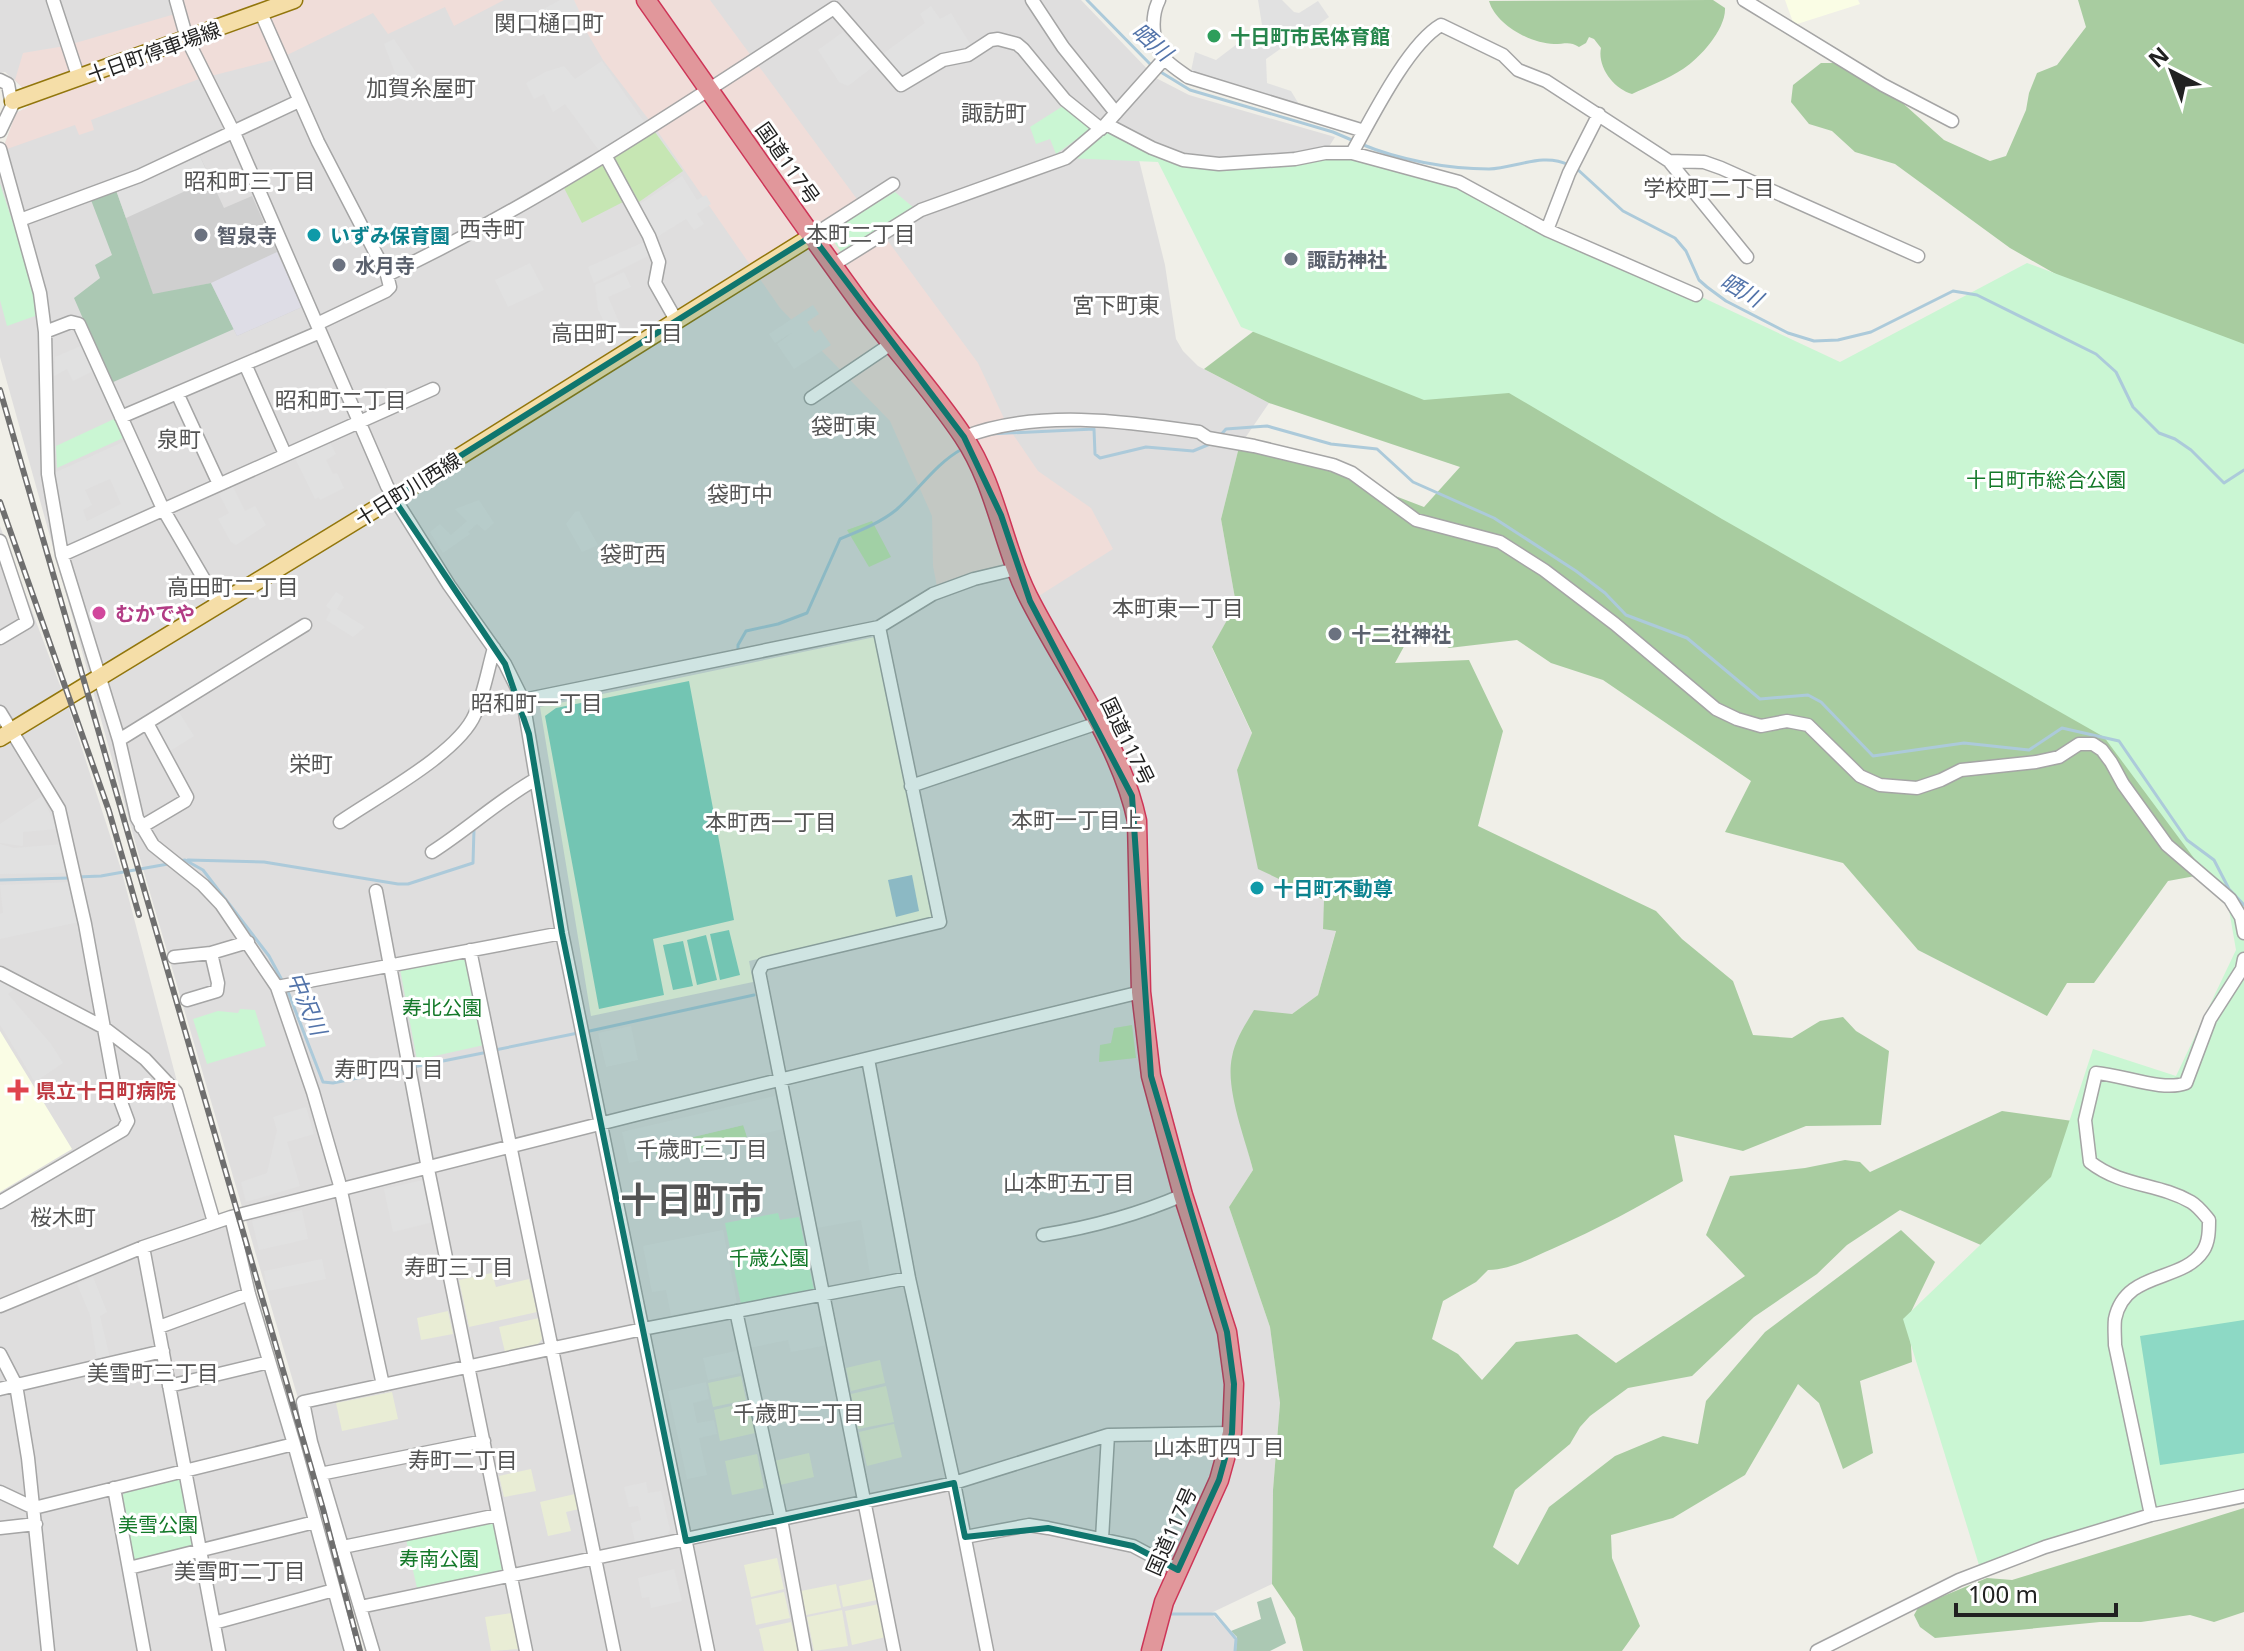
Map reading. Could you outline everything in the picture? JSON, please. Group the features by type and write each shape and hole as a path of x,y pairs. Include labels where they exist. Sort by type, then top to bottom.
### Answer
{"highway":[{"name":"国道117号","path":"646,0 833,265 964,437 1001,515 1016,569 1030,601 1098,723 1132,796 1137,821 1141,992 1151,1076 1183,1195 1227,1332 1234,1384 1232,1433 1219,1480 1164,1602 1151,1651"}],"main road":[{"name":"十日町停車場線","path":"13,101 294,0"},
{"name":"十日町川西線","path":"6,734 393,498 812,236"}],"street":[{"path":"53,0 79,79"},
{"path":"176,0 187,39 234,133 393,498 505,664 523,700 562,933 708,1651"},
{"path":"1032,0 1063,47 1116,113"},
{"path":"1159,0 1153,16 1153,28 1162,61 1188,77 1364,131"},
{"path":"1744,0 1883,85 1952,121"},
{"path":"387,275 441,250 605,155 834,8 901,85 943,60 968,55 991,40 1017,44 1065,100 1104,127 1183,160 1219,164 1352,153 1459,182 1547,230 1696,295"},
{"path":"121,417 245,364 318,328 390,287 387,275 299,101 261,13"},
{"path":"1352,153 1410,58 1430,31 1441,25 1503,55 1518,70 1546,81 1669,161 1747,257"},
{"path":"833,265 921,210 1066,158 1104,127 1162,61"},
{"path":"0,80 8,84 13,101 0,131"},
{"path":"20,220 139,176 299,101"},
{"path":"1547,230 1569,173 1599,114"},
{"path":"0,149 40,293 45,332 48,474 62,555 119,740 141,827 153,845 203,885 221,904 277,987 313,1092 341,1190 383,1385"},
{"path":"605,155 649,236 659,262 655,283 676,320"},
{"path":"1669,161 1704,162 1721,168 1918,256"},
{"path":"812,236 893,184"},
{"path":"45,332 71,322 79,324 163,509 219,605"},
{"path":"811,398 891,344"},
{"path":"245,364 285,454"},
{"path":"62,555 433,389"},
{"path":"177,393 219,484"},
{"path":"964,437 1017,423 1106,420 1199,432 1208,438 1333,465 1352,473 1416,520 1500,542 1592,606 1716,709 1761,726 1787,721 1808,725 1860,776 1880,785 1917,788 1961,770 2036,762 2059,757 2079,744 2093,744 2111,762 2167,845 2230,899 2241,917 2244,933"},
{"path":"0,541 27,622 0,638"},
{"path":"523,700 879,627 933,594 974,579 1016,569"},
{"path":"119,740 305,625"},
{"path":"879,627 940,922 763,964 759,972 894,1651"},
{"path":"340,822 435,758 466,730 475,715 494,648"},
{"path":"0,712 6,734 59,809 85,924 114,1083 128,1121 123,1130 0,1202"},
{"path":"141,827 187,797 147,723"},
{"path":"911,786 1098,723"},
{"path":"432,852 481,819 506,796 536,779"},
{"path":"376,891 428,1168 526,1651"},
{"path":"277,987 562,933"},
{"path":"174,957 211,953 248,942"},
{"path":"470,950 614,1651"},
{"path":"187,1000 217,991 211,953"},
{"path":"2151,1515 2115,1345 2115,1319 2124,1299 2137,1287 2186,1265 2202,1252 2209,1236 2209,1220 2194,1203 2106,1175 2090,1162 2085,1120 2096,1073 2117,1074 2176,1087 2186,1083 2210,1019 2242,969 2244,959"},
{"path":"0,973 103,1027 145,1059 176,1092 214,1222"},
{"path":"0,1306 143,1247 231,1217 1141,992"},
{"path":"868,1059 909,1278 987,1651"},
{"path":"1043,1235 1093,1227 1151,1209 1183,1195"},
{"path":"231,1217 249,1294 351,1651"},
{"path":"143,1247 219,1651"},
{"path":"373,1651 320,1474 303,1402 643,1329 909,1278"},
{"path":"159,1327 249,1294"},
{"path":"736,1311 781,1519 805,1651"},
{"path":"0,1389 163,1351"},
{"path":"0,1354 16,1385 36,1524 48,1651"},
{"path":"169,1386 269,1362"},
{"path":"360,1607 954,1483 1108,1435 1232,1433"},
{"path":"1102,1539 1108,1435"},
{"path":"320,1474 484,1441"},
{"path":"0,1492 34,1508 294,1444"},
{"path":"114,1488 144,1651"},
{"path":"1817,1651 1959,1580 2045,1547 2151,1515 2244,1496"},
{"path":"343,1547 498,1515"},
{"path":"129,1568 315,1522"},
{"path":"0,1528 36,1524"},
{"path":"965,1537 1029,1525 1133,1546 1178,1570"},
{"path":"214,1623 334,1590"}],"highlighted area":[{"path":"812,236 964,437 1001,515 1030,601 1132,796 1151,1076 1227,1332 1234,1384 1232,1433 1219,1480 1178,1570 1133,1546 1048,1528 965,1537 954,1483 686,1541 562,933 529,734 505,664 393,498"}],"shaded area":[{"path":"0,0 1081,0 1156,78 1189,95 1335,137 1325,153 1259,162 1138,156 1165,265 1176,339 1198,366 1269,403 1239,447 1221,519 1236,604 1212,648 1252,734 1237,770 1325,900 1323,928 1336,930 1318,995 1292,1014 1234,1098 1253,1170 1229,1207 1270,1327 1280,1403 1273,1490 1272,1584 1211,1613 1235,1639 1234,1651 372,1651 136,845 0,357 0,180 3,178 0,151 7,149 5,143 18,112 28,107 22,87 5,72 0,73"},
{"path":"185,0 504,0 454,26 445,7 388,34 373,13 281,58 199,79 91,120 94,130 79,135 75,125 7,149 5,143 15,116 28,107 22,87 15,80 23,53 65,46 175,14"},
{"path":"560,0 574,0 581,15 538,38 527,18"},
{"path":"568,0 710,0 978,363 1008,427 1038,471 1091,508 1113,549 1023,606 1010,578 966,587 939,597 933,566 932,516 890,421 780,308 656,129 603,60"},
{"path":"1258,0 1282,0 1299,13 1318,1 1329,17 1306,34 1303,31 1282,44 1283,47 1266,59 1267,83 1291,91 1300,106 1190,76 1195,52 1216,60 1262,25"},
{"path":"1785,0 1858,0 1860,4 1794,25"},
{"path":"931,6 940,19 951,13 972,47 903,81 880,56 925,23 920,14"},
{"path":"843,32 874,66 848,86 839,82 818,50"},
{"path":"394,39 419,77 400,86 384,44"},
{"path":"602,61 645,123 600,152 565,104 553,112 544,94 534,99 526,83 564,66 575,79"},
{"name":"智泉寺","path":"198,152 224,208 252,196 302,307 237,336 211,283 153,295 116,190"},
{"path":"198,152 208,174 190,182 192,188 126,218 116,190"},
{"path":"682,176 697,200 706,195 711,204 697,214 704,224 694,230 686,219 657,237 637,206"},
{"path":"116,190 153,294 211,283 234,329 111,383 74,298 100,278 95,265 112,255 91,200"},
{"path":"646,241 652,254 594,283 588,267"},
{"path":"277,252 302,307 237,336 211,283"},
{"path":"530,263 544,290 508,307 495,280"},
{"path":"624,272 631,287 608,297 627,340 615,346 598,309 595,285"},
{"path":"813,305 819,314 807,322 815,333 820,329 831,345 794,369 777,344 793,332 775,343 769,334"},
{"path":"83,345 95,370 73,381 67,369 54,376 55,357"},
{"path":"328,439 336,454 326,460 344,488 320,500 319,497 315,499 294,456"},
{"path":"125,441 156,508 69,548 64,544 54,473","holes":["110,479 121,504 87,521 83,510 92,505 85,490"]},
{"path":"233,487 245,511 255,506 266,525 236,545 231,542 218,519 229,513 219,494"},
{"path":"479,500 494,523 485,531 477,524 468,532 470,534 443,553 430,532 440,524 451,535 467,521 455,509"},
{"path":"579,511 598,545 582,552 566,524"},
{"path":"0,526 69,709 121,869 214,1222 231,1217 351,1651 0,1651"},
{"path":"336,592 344,597 337,609 365,627 353,637 326,620 331,610 326,606"},
{"path":"875,637 933,917 749,961 753,982 591,1016 540,707"},
{"path":"177,709 194,736 170,751 153,725"},
{"path":"42,796 57,829 23,832 23,846 0,843 0,824"},
{"path":"0,844 14,848 63,844 68,873 0,874"},
{"path":"71,882 79,922 0,939 0,914 3,913 0,885"},
{"path":"0,980 18,986 8,994 51,1044 63,1063 35,1082 0,1025"},
{"path":"631,1026 638,1060 606,1067 598,1033"},
{"name":"県立十日町病院","path":"0,1031 72,1149 0,1192"},
{"path":"865,1065 904,1274 871,1280 861,1220 817,1228 789,1085"},
{"path":"775,1096 783,1129 747,1137 743,1125 655,1146 657,1157 629,1163 622,1132"},
{"path":"306,1107 314,1134 287,1142 300,1186 246,1202 241,1182 267,1173 277,1130 273,1117"},
{"path":"423,1180 433,1222 393,1232 384,1189"},
{"path":"302,1210 308,1239 259,1250 252,1221"},
{"path":"723,1230 737,1303 671,1315 666,1290 652,1292 643,1246"},
{"path":"322,1259 326,1279 268,1291 264,1271"},
{"path":"492,1273 496,1287 529,1279 537,1312 469,1327 459,1280"},
{"path":"93,1277 107,1312 100,1316 110,1358 97,1361 90,1315 77,1284"},
{"path":"816,1302 821,1306 828,1345 791,1352 788,1340 749,1348 744,1321 747,1316"},
{"path":"448,1311 453,1334 421,1340 417,1318"},
{"path":"539,1318 543,1338 538,1344 505,1352 499,1327"},
{"path":"736,1351 741,1373 708,1380 703,1358"},
{"path":"880,1360 885,1383 851,1391 846,1368"},
{"path":"741,1376 746,1400 713,1407 708,1383"},
{"path":"706,1382 709,1399 693,1403 697,1423 714,1420 717,1434 699,1438 707,1475 687,1479 668,1391"},
{"path":"886,1386 894,1422 858,1429 851,1394"},
{"path":"392,1392 398,1419 342,1431 336,1403"},
{"path":"748,1402 755,1433 720,1441 714,1410"},
{"path":"894,1424 902,1457 867,1466 859,1432"},
{"path":"809,1453 814,1477 780,1485 774,1461"},
{"path":"757,1454 764,1488 732,1495 725,1461"},
{"path":"531,1469 536,1491 504,1497 499,1476"},
{"path":"646,1482 648,1493 661,1491 670,1530 667,1535 635,1542 631,1523 641,1520 638,1506 629,1507 624,1487"},
{"path":"575,1494 579,1509 566,1512 571,1531 548,1536 540,1502"},
{"path":"777,1558 784,1589 751,1597 744,1565"},
{"path":"674,1569 682,1601 651,1608 649,1597 642,1598 638,1578"},
{"path":"872,1579 877,1600 843,1607 839,1586"},
{"path":"836,1584 841,1608 806,1615 801,1591"},
{"path":"784,1592 790,1618 756,1625 751,1599"},
{"path":"1271,1597 1286,1643 1270,1651 1236,1651 1237,1637 1231,1631 1261,1619 1257,1602"},
{"path":"879,1604 886,1637 852,1645 845,1611"},
{"path":"842,1610 848,1646 814,1651 807,1617"},
{"path":"512,1613 519,1649 491,1651 485,1617"},
{"path":"791,1622 798,1651 764,1651 759,1629"}],"green space":[{"path":"1713,0 1725,8 1724,16 1717,34 1704,50 1677,73 1632,94 1608,76 1600,55 1601,48 1594,39 1589,37 1579,47 1570,43 1535,40 1506,25 1489,1"},
{"path":"2078,0 2244,0 2244,382 2010,248 1895,164 1855,152 1832,131 1809,124 1791,102 1793,85 1821,63 1838,63 1897,98 1944,140 1990,161 2006,156 2026,110 2037,73 2057,65 2086,27"},
{"path":"1063,106 1091,129 1056,154 1050,139 1036,144 1030,127"},
{"name":"十日町市総合公園","path":"1101,129 1132,138 1183,160 1352,153 1480,193 1840,362 2027,263 2244,344 2244,1490 1979,1565 1903,1319 2051,1177 2093,1049 2176,1076 2236,950 2228,904 2104,737 1722,519 1509,393 1424,400 1241,327 1158,162 1066,158"},
{"path":"655,132 683,171 639,202 614,158"},
{"path":"605,163 625,201 582,223 563,186"},
{"path":"0,184 33,283 35,316 7,326 0,300"},
{"path":"895,192 914,208 841,252 828,233"},
{"path":"1267,321 1763,349 2228,870 2168,881 2094,983 2067,983 2047,1016 1918,950 1843,863 1725,832 1751,781 1603,680 1551,663 1517,640 1449,648 1414,628 1395,663 1469,660 1503,731 1478,826 1656,911 1682,939 1733,981 1753,1035 1792,1038 1820,1021 1843,1017 1856,1031 1889,1051 1881,1125 1806,1126 1743,1151 1674,1135 1683,1181 1619,1217 1528,1260 1488,1270 1476,1282 1443,1301 1432,1339 1458,1354 1482,1380 1516,1342 1577,1334 1616,1363 1745,1276 1706,1235 1730,1176 1805,1168 1845,1160 1860,1162 1870,1172 2002,1111 2122,1128 2034,1268 1900,1210 1847,1245 1817,1274 1754,1317 1692,1376 1628,1388 1590,1416 1570,1444 1515,1490 1493,1547 1518,1565 1549,1507 1615,1456 1663,1436 1698,1444 1706,1401 1765,1332 1901,1230 1935,1262 1909,1316 1912,1362 1860,1381 1873,1453 1843,1469 1819,1403 1798,1384 1745,1475 1673,1518 1611,1535 1612,1558 1640,1626 1622,1651 1303,1651 1295,1618 1272,1584 1273,1490 1280,1403 1270,1327 1229,1207 1253,1170 1233,1098 1232,1057 1254,1010 1292,1014 1318,995 1336,931 1323,929 1324,900 1258,869 1237,770 1252,733 1212,647 1236,604 1221,519 1239,447 1317,466 1424,507 1460,467 1269,403 1204,369"},
{"path":"114,419 123,438 57,468 56,446"},
{"path":"872,521 891,557 869,567 847,530"},
{"path":"689,681 734,920 653,939 664,995 599,1009 545,716 556,708"},
{"path":"729,930 740,975 720,980 710,934"},
{"path":"706,935 717,980 697,985 687,940"},
{"path":"683,941 693,986 673,990 663,945"},
{"name":"寿北公園","path":"467,956 484,1045 417,1060 400,969"},
{"path":"240,1009 255,1010 266,1046 207,1064 193,1019 218,1011 238,1013"},
{"path":"1132,1025 1136,1058 1099,1062 1100,1045 1111,1043 1114,1028"},
{"path":"744,1125 747,1137 657,1157 655,1146"},
{"name":"千歳公園","path":"778,1213 780,1220 799,1217 814,1290 741,1304 725,1223"},
{"path":"2244,1320 2244,1453 2160,1465 2140,1336"},
{"name":"美雪公園","path":"178,1479 184,1484 194,1549 133,1563 121,1500 124,1493"},
{"path":"2244,1508 2244,1612 2214,1622 2190,1615 2141,1622 2100,1622 1935,1638 1920,1627 1914,1615 1919,1606 1987,1578 2012,1580"},
{"name":"寿南公園","path":"493,1522 503,1570 417,1588 406,1539"}],"water":[{"path":"912,875 919,911 896,917 888,880"}],"waterway":[{"name":"晒川","path":"1087,0 1153,67"},
{"name":"晒川","path":"1159,71 1190,90 1354,141"},
{"name":"晒川","path":"1361,144 1407,159 1457,167 1489,169 1549,160 1569,165"},
{"name":"晒川","path":"1576,168 1623,211 1675,238 1686,251 1699,280 1707,287 1726,301 1788,333 1814,341 1838,340 1871,332 1953,291 1977,295 2096,354 2116,372 2133,407 2159,433 2191,450 2224,483 2244,470"},
{"path":"1219,437 1226,429 1267,426 1331,444 1377,449 1413,482 1494,518 1576,571 1605,593 1626,615 1687,638 1760,699 1808,695 1821,702 1873,756 1964,743 2029,750 2062,728 2119,741 2187,840 2214,860 2229,889 2244,905"},
{"path":"989,434 1094,429 1095,454 1100,458 1146,447 1193,451 1210,444"},
{"path":"738,651 746,631 807,613 840,539 890,515 944,462 962,449"},
{"path":"551,700 564,698"},
{"path":"188,860 264,862 408,884 473,863 474,829"},
{"name":"中沢川","path":"179,861 185,860 203,870 269,956 283,982"},
{"name":"中沢川","path":"77,877 101,876 168,864"},
{"name":"中沢川","path":"0,880 69,878"},
{"name":"中沢川","path":"287,989 323,1082 333,1083 406,1068"},
{"name":"中沢川","path":"585,1032 754,995"},
{"name":"中沢川","path":"495,1050 578,1033"},
{"name":"中沢川","path":"413,1067 488,1052"},
{"path":"1170,1614 1215,1614 1236,1639 1235,1651"}],"railway":[{"path":"0,390 323,1509 360,1651"},
{"path":"0,502 109,811 139,915"}],"place":[{"name":"十日町市民体育館","path":"1214,36"},
{"name":"智泉寺","path":"201,235"},
{"name":"いずみ保育園","path":"314,235"},
{"name":"諏訪神社","path":"1291,259"},
{"name":"水月寺","path":"339,265"},
{"name":"むかでや","path":"99,613"},
{"name":"十二社神社","path":"1335,634"},
{"name":"十日町不動尊","path":"1257,888"},
{"name":"県立十日町病院","path":"18,1090"}],"district":[{"name":"関口樋口町","path":"549,22"},
{"name":"加賀糸屋町","path":"421,87"},
{"name":"諏訪町","path":"994,112"},
{"name":"昭和町三丁目","path":"250,180"},
{"name":"学校町二丁目","path":"1709,187"},
{"name":"西寺町","path":"492,228"},
{"name":"本町二丁目","path":"861,233"},
{"name":"宮下町東","path":"1116,304"},
{"name":"高田町一丁目","path":"617,332"},
{"name":"昭和町二丁目","path":"341,399"},
{"name":"袋町東","path":"844,425"},
{"name":"泉町","path":"179,438"},
{"name":"袋町中","path":"740,493"},
{"name":"袋町西","path":"633,553"},
{"name":"高田町二丁目","path":"233,586"},
{"name":"本町東一丁目","path":"1178,607"},
{"name":"昭和町一丁目","path":"537,702"},
{"name":"栄町","path":"311,763"},
{"name":"本町一丁目上","path":"1077,819"},
{"name":"本町西一丁目","path":"771,821"},
{"name":"寿町四丁目","path":"389,1068"},
{"name":"千歳町三丁目","path":"702,1148"},
{"name":"山本町五丁目","path":"1069,1182"},
{"name":"十日町市","path":"692,1199"},
{"name":"桜木町","path":"63,1216"},
{"name":"寿町三丁目","path":"459,1266"},
{"name":"美雪町三丁目","path":"153,1372"},
{"name":"千歳町二丁目","path":"799,1412"},
{"name":"山本町四丁目","path":"1219,1446"},
{"name":"寿町二丁目","path":"463,1459"},
{"name":"美雪町二丁目","path":"240,1570"}]}
